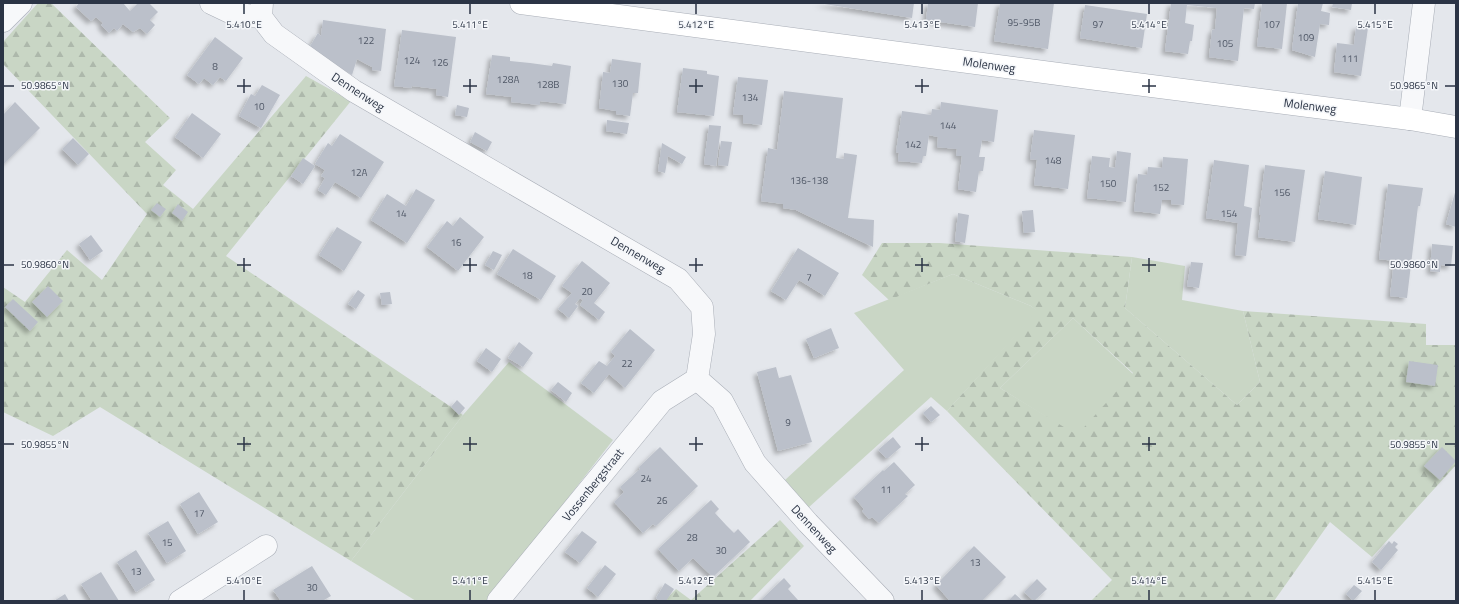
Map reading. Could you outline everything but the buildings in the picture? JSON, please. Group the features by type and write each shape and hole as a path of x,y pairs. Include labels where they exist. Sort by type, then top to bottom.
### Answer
{"street":[{"path":"3,21 21,3"},
{"name":"Dennenweg","path":"211,3 232,13 261,10 274,34 354,91 678,278 702,307 704,334 697,378 722,402 755,463 808,523 882,601"},
{"name":"Molenweg","path":"521,3 1410,119 1456,127"},
{"path":"1410,119 1424,3"},
{"name":"Vossenbergstraat","path":"498,601 662,401 697,378"},
{"path":"180,601 266,546"}],"green space":[{"path":"38,3 51,3 170,118 145,142 176,170 163,185 193,209 306,76 351,101 226,256 463,415 351,561 100,407 53,436 3,412 3,287 25,302 67,250 102,280 147,214 3,64 3,42"},
{"path":"882,243 940,243 1132,257 1125,308 1237,405 1260,382 1243,311 1426,324 1426,345 1456,345 1456,465 1372,557 1330,522 1274,601 1091,601 1112,580 947,411 1037,311 1031,306 953,274 889,300 862,275","holes":["1073,318 1133,373 1077,435 1000,388"]},
{"path":"1132,257 1185,266 1182,300 1243,311 1260,382 1237,405 1125,308"},
{"path":"953,274 1031,306 1038,311 947,411 931,397 808,508 785,480 904,370 854,313"},
{"path":"1073,318 1133,374 1077,436 1000,388"},
{"path":"509,362 613,440 488,601 416,601 351,561 463,415"},
{"path":"780,520 804,546 750,601 664,601 676,589 691,600"}]}
